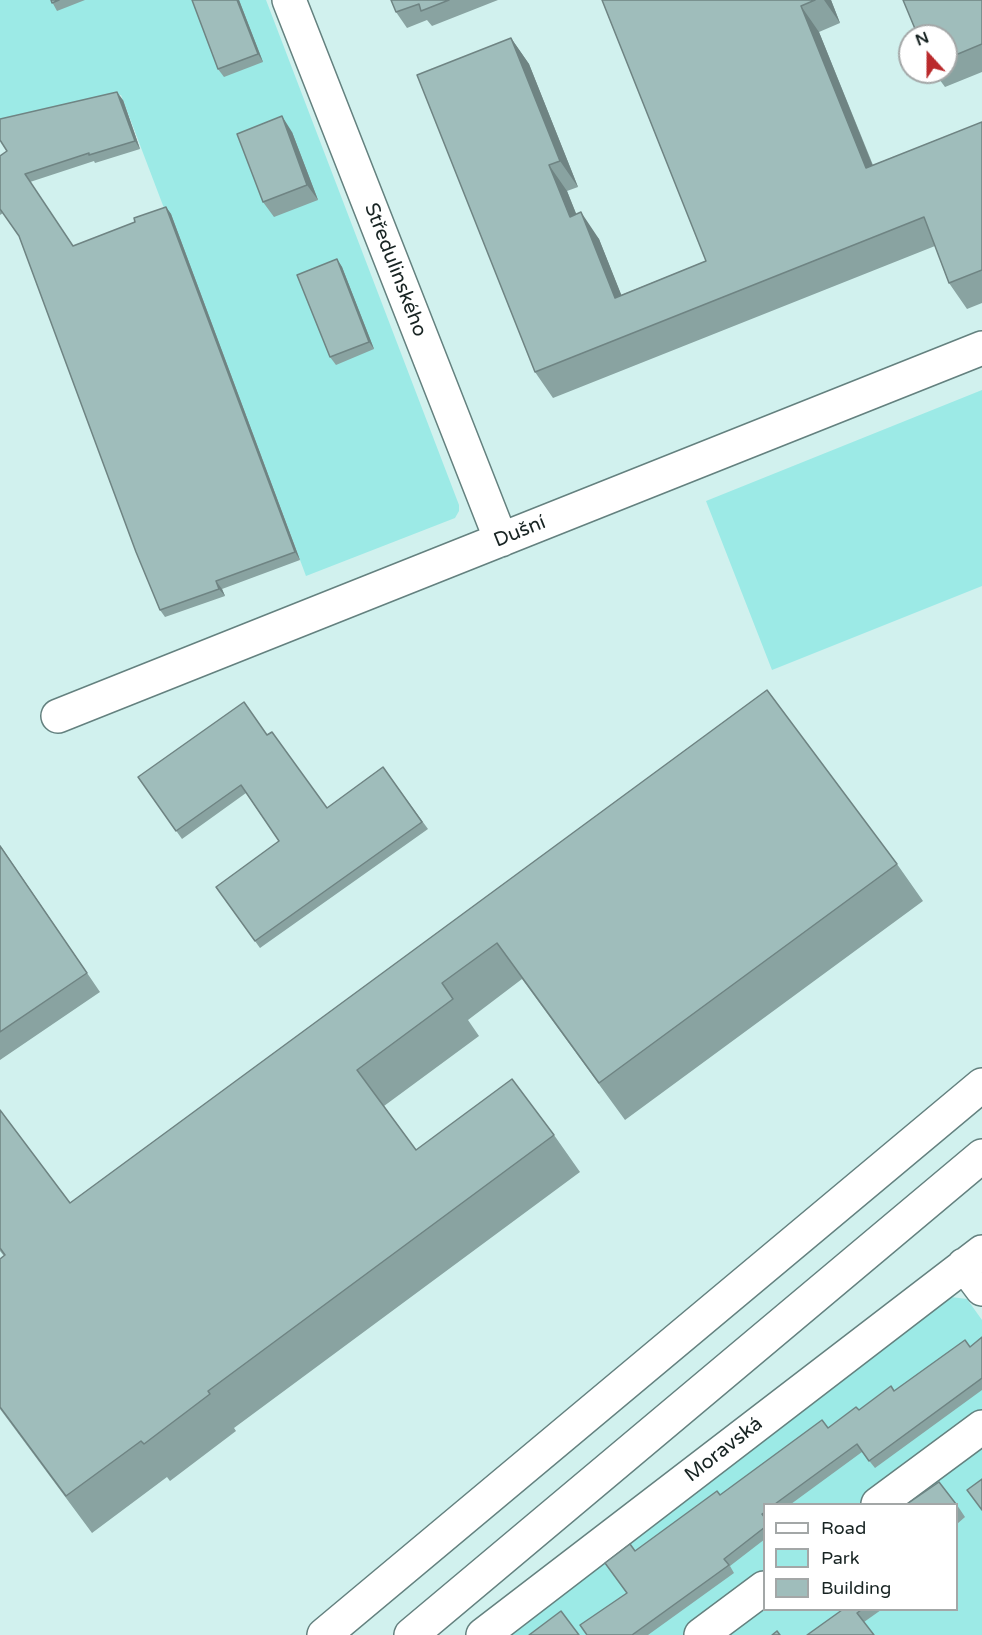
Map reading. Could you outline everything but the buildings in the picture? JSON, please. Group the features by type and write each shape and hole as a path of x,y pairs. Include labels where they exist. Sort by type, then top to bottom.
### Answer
{"street":[{"name":"Středulinského","path":"289,0 501,540"},
{"name":"Dušní","path":"57,716 982,348"},
{"path":"324,1635 982,1085"},
{"path":"411,1635 982,1156"},
{"name":"Moravská","path":"483,1635 976,1269"},
{"path":"879,1503 982,1428"},
{"path":"701,1635 763,1589"}],"green space":[{"path":"0,0 266,0 459,505 455,518 306,576 171,215 167,216 121,95 0,123"},
{"path":"982,390 982,586 772,670 706,501"},
{"path":"951,1297 967,1299 982,1320 982,1415 861,1503 763,1503 763,1576 683,1635 511,1635"},
{"path":"982,1441 982,1635 717,1635 763,1601 763,1611 958,1611 958,1503 896,1503"}]}
